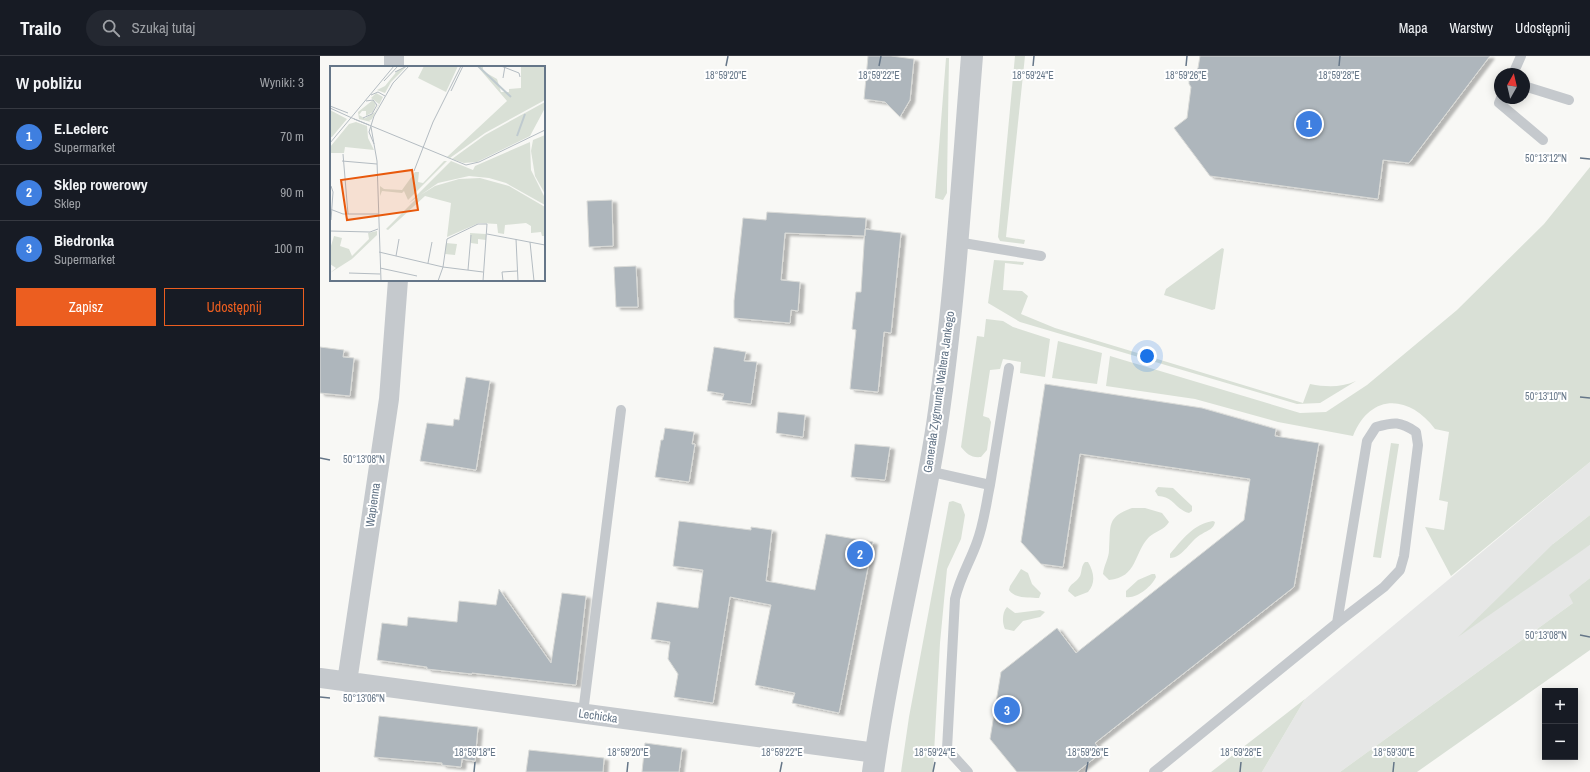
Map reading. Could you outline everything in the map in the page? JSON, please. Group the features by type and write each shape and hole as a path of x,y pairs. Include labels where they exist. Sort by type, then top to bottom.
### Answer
{"street":[{"name":"Generała Zygmunta Waltera Jankego","path":"875,763 886,689 928,471 944,371 957,242 972,56"},
{"name":"Wapienna","path":"347,682 389,399 398,281"},
{"name":"Lechicka","path":"320,678 583,714 875,763"}],"lane":[{"path":"1516,68 1521,56"},
{"path":"1530,88 1569,100"},
{"path":"1499,104 1543,140"},
{"path":"957,242 1041,256"},
{"path":"968,772 947,749 955,599 960,580 977,543 982,526 1009,368"},
{"path":"583,714 621,410"},
{"path":"1154,772 1337,623 1384,587 1400,570 1404,556 1418,445 1416,432 1405,425 1392,423 1376,427 1367,441 1337,623"},
{"path":"928,471 990,484"}],"shaded area":[{"path":"1015,56 1025,56 1006,237 1025,240 1024,244 1000,241 998,237"},
{"path":"946,58 949,58 947,193 943,200 935,198"},
{"path":"1590,167 1590,462 1451,576 1425,527 1444,530 1448,502 1439,500 1449,432 1435,429 1425,417 1414,409 1402,404 1391,403 1380,406 1369,412 1360,422 1353,436 1278,422 1195,399 1106,386 1110,356 1300,413 1326,412 1367,385 1457,310 1544,224"},
{"path":"1222,248 1224,249 1215,309 1212,310 1164,295 1166,289"},
{"path":"994,260 1024,262 1023,265 1005,263 1003,290 1022,291 1028,296 1021,314 1055,328 1303,403 1310,384 1333,386 1344,385 1356,381 1320,403 1297,404 1020,322 988,303"},
{"path":"986,319 1003,321 1013,327 1050,339 1045,377 1020,373 1021,362 1003,359 1000,369 990,370 983,416 989,418 991,422 987,450 981,457 974,457 965,452 961,447 977,336 984,337"},
{"path":"1058,341 1102,353 1097,384 1052,378"},
{"path":"1391,443 1399,444 1381,558 1373,557"},
{"path":"1590,462 1590,515 1553,544 1566,560 1590,545 1590,578 1584,583 1573,603 1340,772 1262,772 1305,699"},
{"path":"1158,487 1173,488 1192,506 1192,511 1189,513 1181,509 1167,498 1158,496 1155,491"},
{"path":"953,501 961,504 965,515 961,539 947,569 940,643 933,772 901,772 909,717 949,502"},
{"path":"1132,508 1145,508 1162,513 1169,522 1165,527 1149,537 1140,550 1130,570 1118,578 1109,580 1103,574 1109,553 1110,529 1114,519 1118,515"},
{"path":"1590,515 1590,545 1458,637 1553,544"},
{"path":"1213,521 1215,522 1212,528 1198,536 1179,555 1170,558 1170,554 1188,533 1200,525"},
{"path":"1085,562 1088,562 1092,570 1093,581 1091,589 1088,592 1075,597 1068,591 1070,586 1080,576"},
{"path":"1021,569 1028,573 1032,584 1041,593 1039,598 1018,596 1009,590"},
{"path":"1155,574 1156,577 1148,588 1135,596 1126,597 1126,591 1138,580"},
{"path":"1590,578 1590,650 1417,772 1340,772 1573,603 1569,595"},
{"path":"1007,607 1015,613 1040,610 1045,612 1040,617 1023,621 1014,631 1005,629 1004,627 1003,615"},
{"path":"1305,699 1262,772 1211,772"}],"building":[{"path":"868,56 891,56 914,59 910,100 900,117 885,102 864,99"},
{"path":"1200,56 1490,56 1409,163 1383,160 1378,199 1210,176 1174,128 1187,118 1191,87 1189,84 1189,77 1198,68"},
{"path":"612,200 613,246 589,247 587,201"},
{"path":"767,212 866,218 865,236 785,233 781,280 800,282 798,311 791,310 790,323 734,318 734,301 743,218 766,220"},
{"path":"865,229 901,233 891,333 884,332 878,392 850,389 856,330 852,329 856,292 861,292"},
{"path":"636,266 638,307 616,307 614,267"},
{"path":"320,347 344,350 343,357 354,358 350,396 320,393"},
{"path":"714,347 746,352 744,361 757,362 751,404 722,400 724,394 707,391"},
{"path":"466,377 490,381 476,470 420,461 427,423 453,426 454,419 459,420"},
{"path":"1045,384 1202,408 1276,429 1275,436 1319,443 1294,587 1095,743 1102,752 1077,772 1017,772 990,739 1001,672 1057,628 1076,653 1244,520 1250,479 1080,454 1063,567 1041,564 1021,542"},
{"path":"778,412 805,415 803,437 776,433"},
{"path":"665,428 694,432 692,444 695,444 689,482 655,477 661,440 663,440"},
{"path":"855,444 890,447 885,480 851,477"},
{"path":"679,521 751,530 751,527 772,530 766,581 815,590 826,534 873,542 839,713 792,703 795,693 755,685 771,605 730,597 713,703 674,697 678,674 668,659 670,642 651,639 657,602 698,608 703,570 673,566"},
{"path":"499,589 551,663 562,593 586,596 576,685 427,669 427,667 377,660 382,623 407,626 408,617 457,622 459,601 496,605"},
{"path":"379,716 478,727 475,761 462,759 461,767 442,765 442,763 374,757"},
{"path":"645,743 682,748 679,772 642,772"},
{"path":"529,750 604,758 603,772 526,772"}],"place":[{"name":"E.Leclerc","path":"1309,124"},
{"name":"Sklep rowerowy","path":"860,554"},
{"name":"Biedronka","path":"1007,710"}]}
